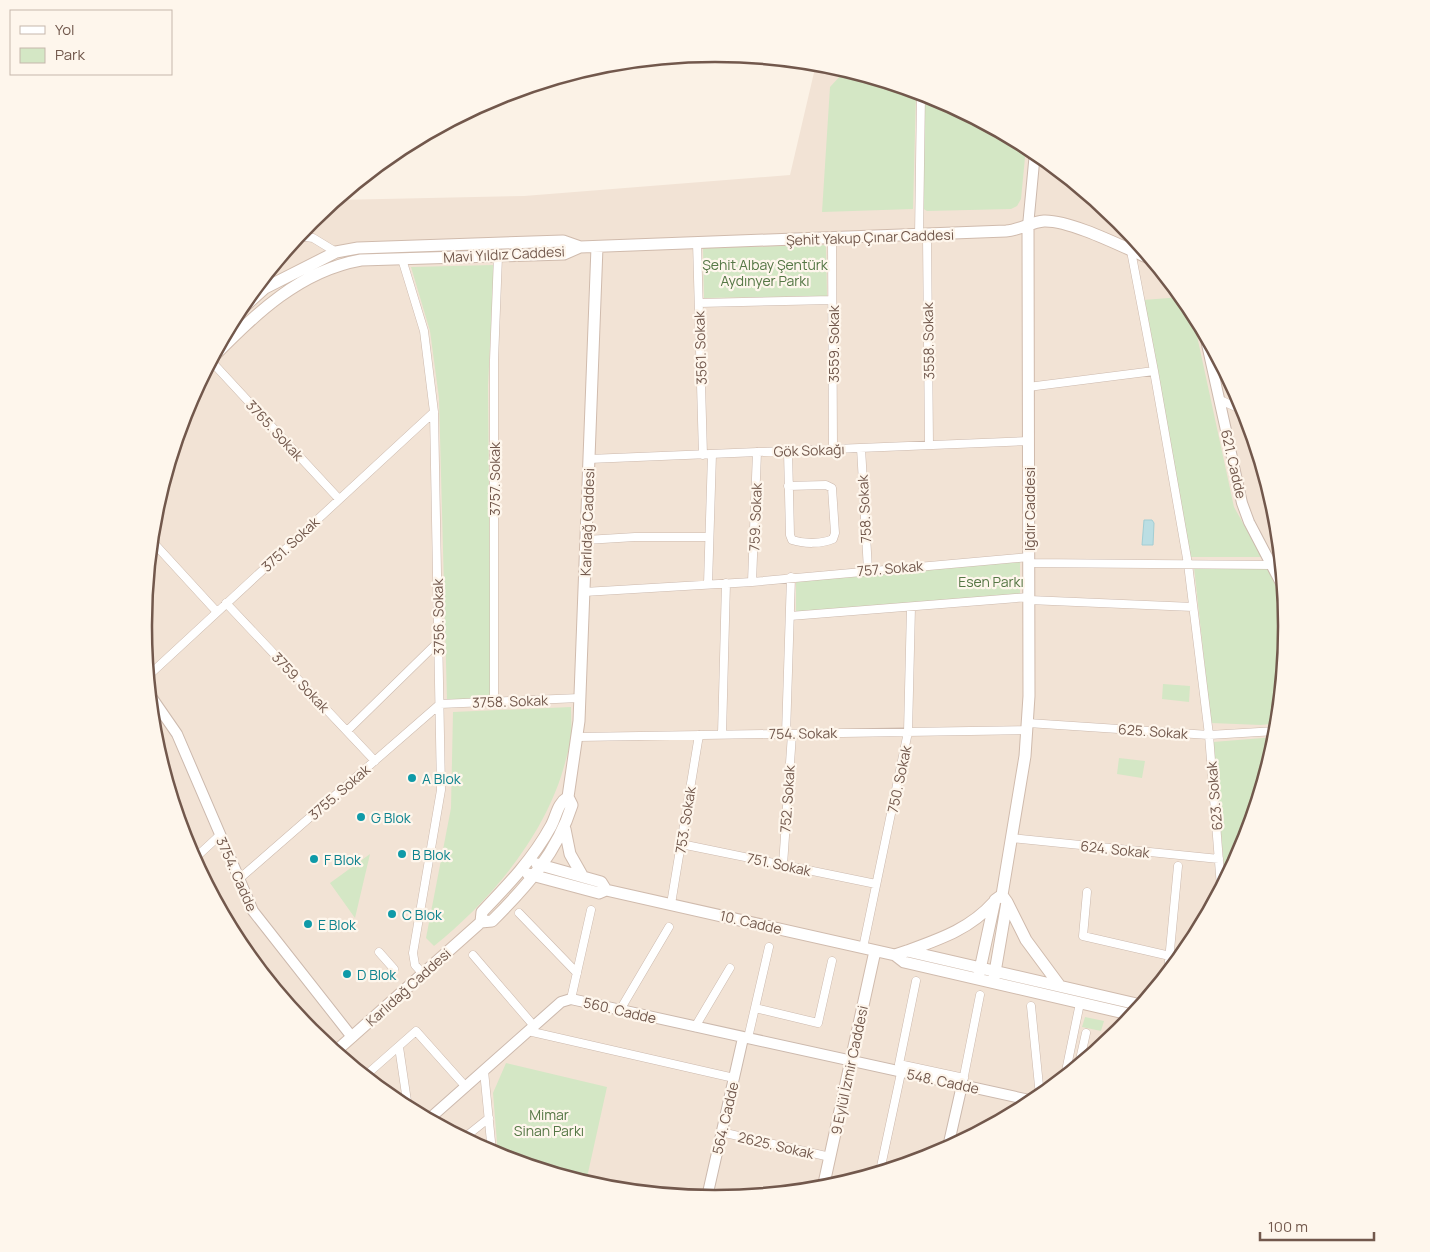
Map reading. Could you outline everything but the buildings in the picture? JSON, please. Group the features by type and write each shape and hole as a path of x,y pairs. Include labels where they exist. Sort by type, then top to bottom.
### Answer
{"main road":[{"name":"Şehit Yakup Çınar Caddesi","path":"580,247 923,236 1012,231 1043,221 1055,222 1084,231 1139,254"},
{"name":"Iğdır Caddesi","path":"994,977 1001,899 1028,726 1028,226"},
{"name":"Mavi Yıldız Caddesi","path":"263,290 312,262 336,252 358,248 563,241 580,247"},
{"name":"Mavi Yıldız Caddesi","path":"228,343 275,298 319,273 353,261 564,254 580,247"},
{"name":"Karlıdağ Caddesi","path":"340,1047 481,922 492,921 542,866 565,829 572,805 568,797 578,737 597,247"},
{"path":"312,262 319,273"},
{"name":"Karlıdağ Caddesi","path":"481,922 482,912 528,862 552,824 560,802 568,797"},
{"path":"565,829 570,854 583,877"},
{"name":"10. Cadde","path":"528,862 601,882 606,890"},
{"name":"10. Cadde","path":"520,872 599,893 606,890 894,955 904,962 1060,986 1134,1003"},
{"name":"Iğdır Caddesi","path":"979,974 1001,899"},
{"path":"894,955 956,932 980,918 1001,899 1026,940 1060,986"},
{"name":"9 Eylül İzmir Caddesi","path":"825,1179 875,951"},
{"name":"10. Cadde","path":"906,951 979,974"},
{"name":"10. Cadde","path":"994,977 1080,1003 1124,1013"}],"street":[{"name":"3558. Sokak","path":"921,101 929,445"},
{"name":"Iğdır Caddesi","path":"1028,226 1034,161"},
{"path":"308,237 336,252"},
{"name":"3559. Sokak","path":"832,239 834,449"},
{"name":"3561. Sokak","path":"697,242 703,454"},
{"name":"623. Sokak","path":"1131,251 1188,564 1209,735 1221,874"},
{"name":"3757. Sokak","path":"494,702 494,360 498,256"},
{"name":"3756. Sokak","path":"402,259 424,332 434,412 442,790 413,953 415,965 423,974"},
{"path":"699,303 832,300"},
{"name":"621. Cadde","path":"1210,358 1246,512 1276,572"},
{"name":"3765. Sokak","path":"216,366 339,499"},
{"path":"1028,387 1154,370"},
{"path":"1220,400 1234,406"},
{"name":"3751. Sokak","path":"154,671 434,412"},
{"name":"Gök Sokağı","path":"589,459 1029,441"},
{"name":"758. Sokak","path":"861,448 868,570"},
{"path":"788,451 788,486 790,535 792,540 799,543 827,542 833,539 835,533 832,488 826,485 788,486"},
{"name":"759. Sokak","path":"752,582 757,452"},
{"path":"708,584 712,454"},
{"path":"586,540 708,536"},
{"path":"157,546 217,612"},
{"name":"757. Sokak","path":"584,592 726,584 868,570 1029,560 1272,565"},
{"name":"752. Sokak","path":"783,865 789,734 791,578"},
{"path":"722,734 726,584"},
{"path":"790,616 1029,599 1193,606"},
{"name":"3759. Sokak","path":"226,603 375,761"},
{"name":"750. Sokak","path":"863,948 908,732 911,607"},
{"path":"347,731 438,642"},
{"name":"3758. Sokak","path":"440,704 580,698"},
{"name":"3755. Sokak","path":"239,879 440,704"},
{"name":"3754. Cadde","path":"157,705 176,734 239,879 260,922 352,1037"},
{"name":"754. Sokak","path":"578,737 908,732 1028,726"},
{"name":"625. Sokak","path":"1028,726 1209,735 1269,731"},
{"name":"753. Sokak","path":"671,904 699,735"},
{"path":"200,854 220,835"},
{"name":"624. Sokak","path":"1011,838 1219,860"},
{"name":"751. Sokak","path":"681,844 876,884"},
{"path":"1087,892 1082,936 1170,956 1178,866"},
{"path":"570,999 592,910"},
{"path":"519,913 576,973"},
{"path":"620,1010 669,927"},
{"path":"746,1038 770,947"},
{"path":"379,952 394,969"},
{"path":"473,955 531,1028 734,1078"},
{"path":"755,1008 818,1023 832,961"},
{"path":"695,1027 730,968"},
{"path":"916,981 899,1064 963,1082"},
{"path":"950,1138 980,994"},
{"name":"560. Cadde","path":"434,1115 560,1002 570,999 852,1062"},
{"path":"1067,1066 1080,1003"},
{"path":"1031,1006 1039,1087"},
{"path":"371,1072 416,1031 466,1086"},
{"path":"1081,1055 1086,1032"},
{"name":"564. Cadde","path":"709,1190 734,1078 746,1038"},
{"path":"399,1047 406,1098"},
{"name":"548. Cadde","path":"852,1062 963,1082 1023,1098"},
{"path":"484,1071 491,1143"},
{"path":"881,1164 901,1072"},
{"path":"470,1133 489,1118"},
{"name":"2625. Sokak","path":"721,1132 830,1157"}],"shaded area":[{"path":"814,71 825,73 896,92 931,105 997,138 1028,157 1087,202 1139,254 1184,313 1203,344 1236,410 1249,445 1268,516 1274,552 1278,626 1274,700 1268,736 1249,807 1236,842 1203,908 1184,939 1139,998 1087,1050 1058,1073 1028,1095 964,1131 931,1147 861,1170 789,1185 752,1188 715,1190 641,1185 605,1179 534,1160 499,1147 433,1114 402,1095 343,1050 291,998 268,969 246,939 210,875 194,842 171,772 156,700 153,663 153,589 156,552 162,516 181,445 194,410 227,344 246,313 291,254 346,200 524,196 790,175"}],"green space":[{"path":"840,77 916,99 913,209 822,212 830,87"},
{"path":"924,102 997,138 1025,155 1021,199 1017,206 1011,209 927,211 922,208"},
{"name":"Şehit Albay Şentürk Aydınyer Parkı","path":"826,245 827,296 704,298 703,248"},
{"path":"494,265 488,386 491,699 447,701 439,398 430,331 411,267"},
{"path":"1173,298 1196,333 1234,507 1262,557 1190,557 1143,300"},
{"name":"Esen Parkı","path":"1020,562 1020,595 796,612 796,583 798,579"},
{"path":"1194,567 1269,568 1276,582 1278,626 1274,700 1270,724 1211,723"},
{"path":"1163,684 1190,686 1189,702 1162,699"},
{"path":"571,707 569,747 556,790 545,816 514,864 495,887 476,908 434,946 426,938 451,808 453,712"},
{"path":"1268,738 1249,807 1236,842 1224,867 1213,742"},
{"path":"1119,758 1145,761 1142,778 1117,774"},
{"path":"370,854 355,918 330,883"},
{"path":"1085,1017 1104,1021 1101,1031 1082,1027"},
{"name":"Mimar Sinan Parkı","path":"506,1063 607,1087 588,1175 534,1160 497,1146 493,1093"}],"water":[{"path":"1144,520 1152,520 1154,523 1153,545 1142,545"}],"place":[{"name":"A Blok","path":"412,778"},
{"name":"G Blok","path":"361,817"},
{"name":"B Blok","path":"402,854"},
{"name":"F Blok","path":"314,859"},
{"name":"C Blok","path":"392,914"},
{"name":"E Blok","path":"308,924"},
{"name":"D Blok","path":"347,974"}]}
